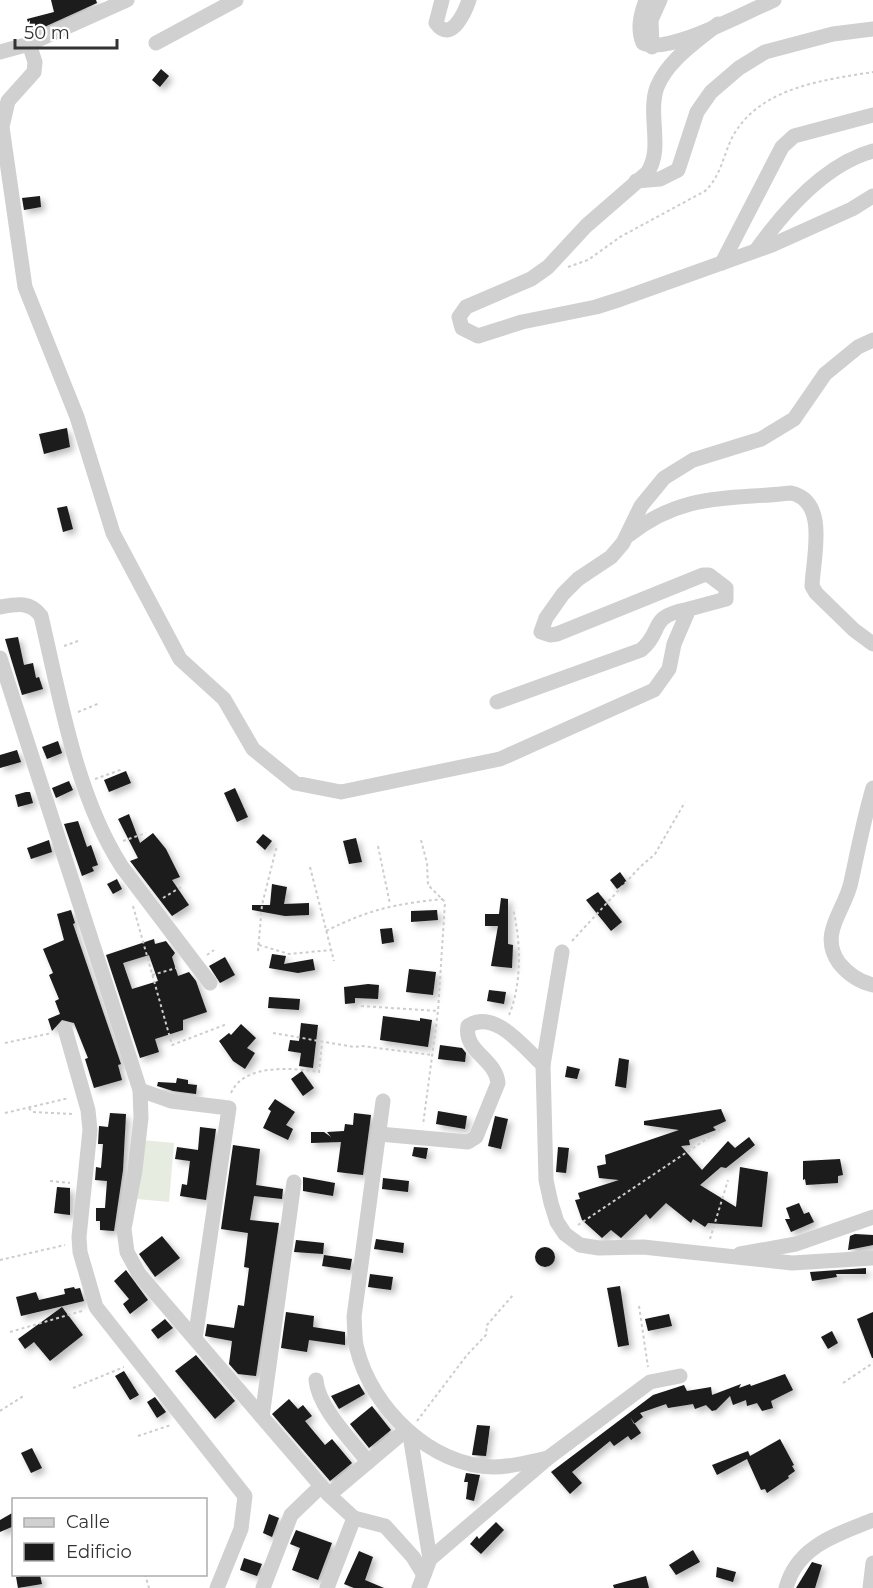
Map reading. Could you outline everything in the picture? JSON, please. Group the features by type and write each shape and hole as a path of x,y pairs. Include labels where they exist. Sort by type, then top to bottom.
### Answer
{"street":[{"path":"0,52 29,44 127,0"},
{"path":"156,43 236,0"},
{"path":"442,0 436,23 445,29 452,28 462,21 470,0"},
{"path":"646,0 640,25 640,36 643,43 652,47 673,44 774,0"},
{"path":"652,47 651,20 660,0"},
{"path":"718,24 676,59 657,88 654,102 653,165 586,226 548,267 531,279 466,308 459,317 462,328 478,336 522,322 596,308 802,232 873,196"},
{"path":"636,181 660,179 678,170 697,112 711,92 740,68 765,52 833,34 873,29"},
{"path":"29,44 35,62 34,72 8,101 2,127 25,287 77,417 113,533 180,659 224,699 253,749 295,783 340,792 500,759 654,690 669,669 674,644 688,609"},
{"path":"722,263 782,147 794,136 873,115"},
{"path":"757,249 827,172 842,162 873,151"},
{"path":"629,535 641,506 664,478 693,460 761,439 794,419 825,374 858,346 873,340"},
{"path":"497,702 641,650 647,645 657,623 663,616 722,602 728,597 726,588 709,575 703,575 557,634 543,634 541,628 563,594 578,579 610,557 629,535 660,514 712,498 791,493 801,495 809,502 816,528 812,586 830,608 873,644"},
{"path":"0,607 23,604 34,607 41,616 84,783 109,846 210,983"},
{"path":"0,658 140,1090 141,1118 135,1170 124,1229 127,1252 139,1274 325,1490 354,1518 386,1526 413,1557 421,1581"},
{"path":"873,788 850,886 834,920 830,936 833,954 844,969 860,981 873,985"},
{"path":"562,952 543,1065 546,1180 557,1222 565,1234 580,1245 599,1248 643,1247 792,1263 873,1258"},
{"path":"379,1134 421,1140 468,1142 476,1137 498,1083 498,1073 470,1044 467,1032 468,1026 473,1022 487,1021 502,1028 543,1065"},
{"path":"65,1029 84,1094 90,1130 80,1243 96,1307 245,1496 241,1529 217,1588"},
{"path":"140,1090 171,1101 229,1108 195,1340"},
{"path":"383,1101 354,1317 357,1349 368,1378 382,1402 408,1433 447,1455 492,1467 548,1458"},
{"path":"262,1417 294,1182"},
{"path":"732,1256 796,1244 873,1217"},
{"path":"421,1581 430,1559 548,1458 650,1382 680,1376"},
{"path":"316,1380 318,1394 368,1462"},
{"path":"263,1588 291,1515 408,1433"},
{"path":"408,1433 430,1559"},
{"path":"327,1588 354,1518"},
{"path":"786,1588 789,1576 803,1554 825,1540 873,1520"},
{"path":"870,1588 873,1563"}],"path":[{"path":"548,267 558,270 588,260 620,237 705,191 716,180 730,142 740,125 753,111 792,89 873,72"},
{"path":"66,717 100,703"},
{"path":"84,783 123,769"},
{"path":"562,952 640,867 656,854 685,802"},
{"path":"109,846 146,833"},
{"path":"421,840 427,862 428,885 443,899 444,930 438,1011 421,1140"},
{"path":"258,951 262,904 277,845"},
{"path":"378,846 390,905"},
{"path":"310,867 334,961"},
{"path":"152,905 181,887"},
{"path":"131,899 172,1045 227,1024"},
{"path":"326,931 353,918 390,905 443,899"},
{"path":"502,1028 510,1012 520,936 513,909"},
{"path":"259,945 289,954 331,950"},
{"path":"152,975 195,963"},
{"path":"361,1006 438,1011"},
{"path":"4,1043 65,1029"},
{"path":"273,1033 322,1042 432,1055"},
{"path":"229,1108 234,1085 256,1072 295,1068 319,1072 322,1042"},
{"path":"5,1113 84,1094"},
{"path":"29,1108 32,1112 88,1115"},
{"path":"565,1234 723,1128"},
{"path":"706,1254 728,1180"},
{"path":"50,1181 84,1185"},
{"path":"0,1260 51,1250 56,1246 80,1243"},
{"path":"408,1433 467,1355 486,1335 487,1325 513,1294"},
{"path":"639,1306 650,1382"},
{"path":"10,1332 96,1307"},
{"path":"73,1388 138,1361"},
{"path":"843,1383 873,1363"},
{"path":"0,1412 25,1395"},
{"path":"138,1436 168,1426 183,1416"}],"shaded area":[{"path":"142,1140 174,1143 169,1202 137,1199"}],"building":[{"path":"51,0 96,0 97,3 31,33 27,19 54,12"},
{"path":"161,69 169,76 160,87 152,80"},
{"path":"40,196 41,207 24,210 22,198"},
{"path":"67,428 70,447 44,454 39,434"},
{"path":"67,506 73,529 63,532 57,508"},
{"path":"18,637 24,665 33,663 36,678 39,677 43,689 22,695 5,639"},
{"path":"58,741 62,753 47,759 42,747"},
{"path":"17,750 21,762 0,768 0,755"},
{"path":"126,771 131,783 109,792 104,780"},
{"path":"69,781 73,790 56,798 52,788"},
{"path":"235,788 248,817 237,822 224,793"},
{"path":"30,792 33,803 18,807 15,795"},
{"path":"129,814 140,843 153,833 166,849 180,877 172,880 189,905 172,916 130,861 138,858 118,819"},
{"path":"78,821 87,847 91,845 98,865 92,867 94,871 82,876 64,824"},
{"path":"263,834 272,841 265,850 256,842"},
{"path":"356,838 362,862 349,864 343,841"},
{"path":"49,840 52,852 31,859 27,848"},
{"path":"620,872 627,882 617,889 610,880"},
{"path":"117,879 122,889 113,894 107,884"},
{"path":"272,884 287,887 284,904 309,903 309,915 285,916 252,910 252,905 270,905"},
{"path":"598,892 622,922 611,931 586,900"},
{"path":"501,898 508,899 508,944 513,945 512,968 491,966 498,926 485,926 485,914 499,914"},
{"path":"71,910 75,923 73,924 121,1064 118,1065 122,1080 94,1088 85,1059 88,1058 74,1023 62,1020 52,1031 48,1019 60,1014 55,1001 59,999 49,975 53,973 43,949 64,940 57,914"},
{"path":"437,910 438,920 411,922 411,911"},
{"path":"392,928 394,942 382,944 380,929"},
{"path":"154,939 155,944 166,941 175,953 172,957 178,976 189,972 196,981 207,1012 183,1020 183,1030 155,1039 159,1052 140,1058 106,955","holes":["149,955 158,981 132,989 123,963"]},
{"path":"272,954 286,956 284,964 313,959 315,970 298,973 269,968"},
{"path":"225,957 235,975 220,983 209,966"},
{"path":"409,969 436,972 433,995 406,992"},
{"path":"379,985 378,999 355,998 355,1003 345,1004 344,987"},
{"path":"489,990 506,992 504,1004 487,1001"},
{"path":"269,997 300,999 299,1010 268,1008"},
{"path":"383,1016 420,1021 420,1018 432,1020 428,1047 380,1040"},
{"path":"301,1023 318,1025 313,1068 299,1066 301,1053 288,1051 290,1040 299,1041"},
{"path":"241,1024 256,1038 247,1048 255,1053 245,1069 233,1061 219,1041 229,1033 231,1035"},
{"path":"440,1045 462,1048 466,1053 465,1062 438,1059"},
{"path":"619,1058 629,1060 626,1088 615,1086"},
{"path":"567,1066 580,1069 577,1079 565,1077"},
{"path":"302,1071 314,1088 303,1096 291,1079"},
{"path":"177,1078 188,1080 188,1084 197,1085 196,1094 157,1086 158,1082 176,1083"},
{"path":"275,1099 295,1112 286,1125 293,1129 288,1140 263,1128 271,1111 268,1109"},
{"path":"721,1109 726,1121 713,1127 716,1130 689,1140 690,1145 681,1146 702,1170 728,1141 735,1148 749,1137 755,1145 726,1168 721,1167 700,1185 736,1207 740,1167 768,1172 762,1227 708,1223 705,1227 693,1219 691,1223 666,1203 650,1219 646,1214 621,1238 611,1230 602,1238 582,1220 575,1200 580,1199 578,1193 619,1180 599,1178 597,1166 606,1164 605,1155 679,1130 644,1125 644,1121"},
{"path":"438,1111 467,1116 465,1129 436,1124"},
{"path":"110,1113 126,1114 123,1170 114,1231 100,1230 100,1221 96,1221 96,1208 105,1208 107,1181 95,1180 96,1167 101,1168 103,1144 98,1144 99,1126 108,1127"},
{"path":"354,1113 371,1115 363,1175 337,1172 341,1142 311,1143 311,1132 324,1132 331,1137 327,1132 344,1131 345,1124 353,1125"},
{"path":"495,1116 508,1119 501,1149 488,1146"},
{"path":"200,1127 216,1129 206,1200 180,1196 182,1184 187,1185 190,1161 175,1159 177,1147 198,1150"},
{"path":"233,1145 260,1149 256,1185 283,1189 282,1199 254,1196 250,1220 279,1223 256,1376 238,1374 229,1364 232,1341 205,1336 207,1324 234,1328 238,1305 244,1306 249,1268 244,1267 248,1233 221,1229"},
{"path":"414,1147 428,1148 426,1159 412,1156"},
{"path":"558,1147 569,1148 566,1173 556,1172"},
{"path":"840,1159 843,1175 838,1176 838,1183 806,1185 805,1179 803,1180 803,1161"},
{"path":"303,1177 335,1183 333,1196 303,1191"},
{"path":"383,1178 409,1181 408,1192 382,1189"},
{"path":"57,1187 70,1188 70,1215 54,1213"},
{"path":"799,1203 804,1214 809,1212 814,1222 791,1232 785,1219 790,1219 786,1208"},
{"path":"873,1235 873,1245 848,1250 850,1236"},
{"path":"162,1236 180,1258 155,1277 139,1254"},
{"path":"376,1239 404,1243 403,1253 374,1249"},
{"path":"296,1240 324,1243 323,1254 294,1252"},
{"path":"545,1247 552,1250 555,1257 552,1264 545,1267 538,1264 535,1257 538,1250"},
{"path":"324,1255 352,1259 350,1270 322,1266"},
{"path":"866,1268 866,1274 836,1274 837,1277 812,1281 810,1272"},
{"path":"126,1270 148,1300 130,1314 123,1304 129,1299 114,1281"},
{"path":"370,1274 393,1277 391,1290 368,1287"},
{"path":"620,1286 629,1345 618,1347 607,1288"},
{"path":"74,1287 75,1289 80,1288 84,1301 21,1316 16,1297 36,1292 39,1300 65,1294 64,1289"},
{"path":"62,1307 83,1335 50,1361 34,1342 25,1349 18,1339"},
{"path":"286,1312 314,1316 313,1327 345,1332 345,1345 309,1340 307,1352 281,1348"},
{"path":"873,1312 873,1358 872,1358 857,1319"},
{"path":"669,1314 672,1326 648,1331 645,1319"},
{"path":"165,1319 173,1328 158,1339 151,1330"},
{"path":"832,1331 838,1343 828,1349 821,1337"},
{"path":"196,1355 235,1401 215,1419 175,1371"},
{"path":"124,1371 139,1395 130,1400 115,1376"},
{"path":"785,1374 793,1390 771,1401 773,1408 762,1411 757,1403 747,1406 746,1400 733,1405 730,1396 712,1411 706,1405 695,1409 693,1404 668,1408 666,1404 640,1413 643,1417 635,1424 641,1433 631,1440 628,1436 614,1446 610,1441 572,1472 582,1483 570,1494 551,1472 653,1395 684,1385 687,1391 711,1387 712,1395 741,1384 739,1388"},
{"path":"359,1384 365,1394 339,1409 331,1396"},
{"path":"155,1397 166,1412 157,1418 147,1402"},
{"path":"289,1399 298,1409 303,1405 312,1416 305,1421 325,1445 332,1439 352,1463 330,1481 272,1414"},
{"path":"372,1406 391,1430 369,1448 350,1424"},
{"path":"477,1425 490,1426 486,1456 472,1455"},
{"path":"780,1439 795,1471 767,1493 765,1489 761,1490 747,1459 717,1475 712,1465 748,1451 750,1456"},
{"path":"32,1448 42,1468 31,1473 21,1453"},
{"path":"466,1473 480,1475 474,1501 466,1499 468,1482 464,1482"},
{"path":"12,1513 12,1527 0,1532 0,1520"},
{"path":"269,1514 279,1518 272,1537 263,1533"},
{"path":"496,1522 504,1530 481,1554 470,1544 477,1536 479,1539"},
{"path":"296,1530 332,1543 318,1580 292,1570 300,1548 290,1544"},
{"path":"693,1550 700,1562 676,1575 669,1565"},
{"path":"359,1551 373,1557 365,1580 384,1588 354,1588 344,1584"},
{"path":"244,1558 262,1564 257,1576 240,1570"},
{"path":"812,1562 822,1565 815,1588 796,1588"},
{"path":"717,1567 736,1572 733,1582 716,1577"},
{"path":"40,1576 42,1584 18,1588 16,1577"},
{"path":"646,1576 649,1588 614,1588 613,1585"}]}
